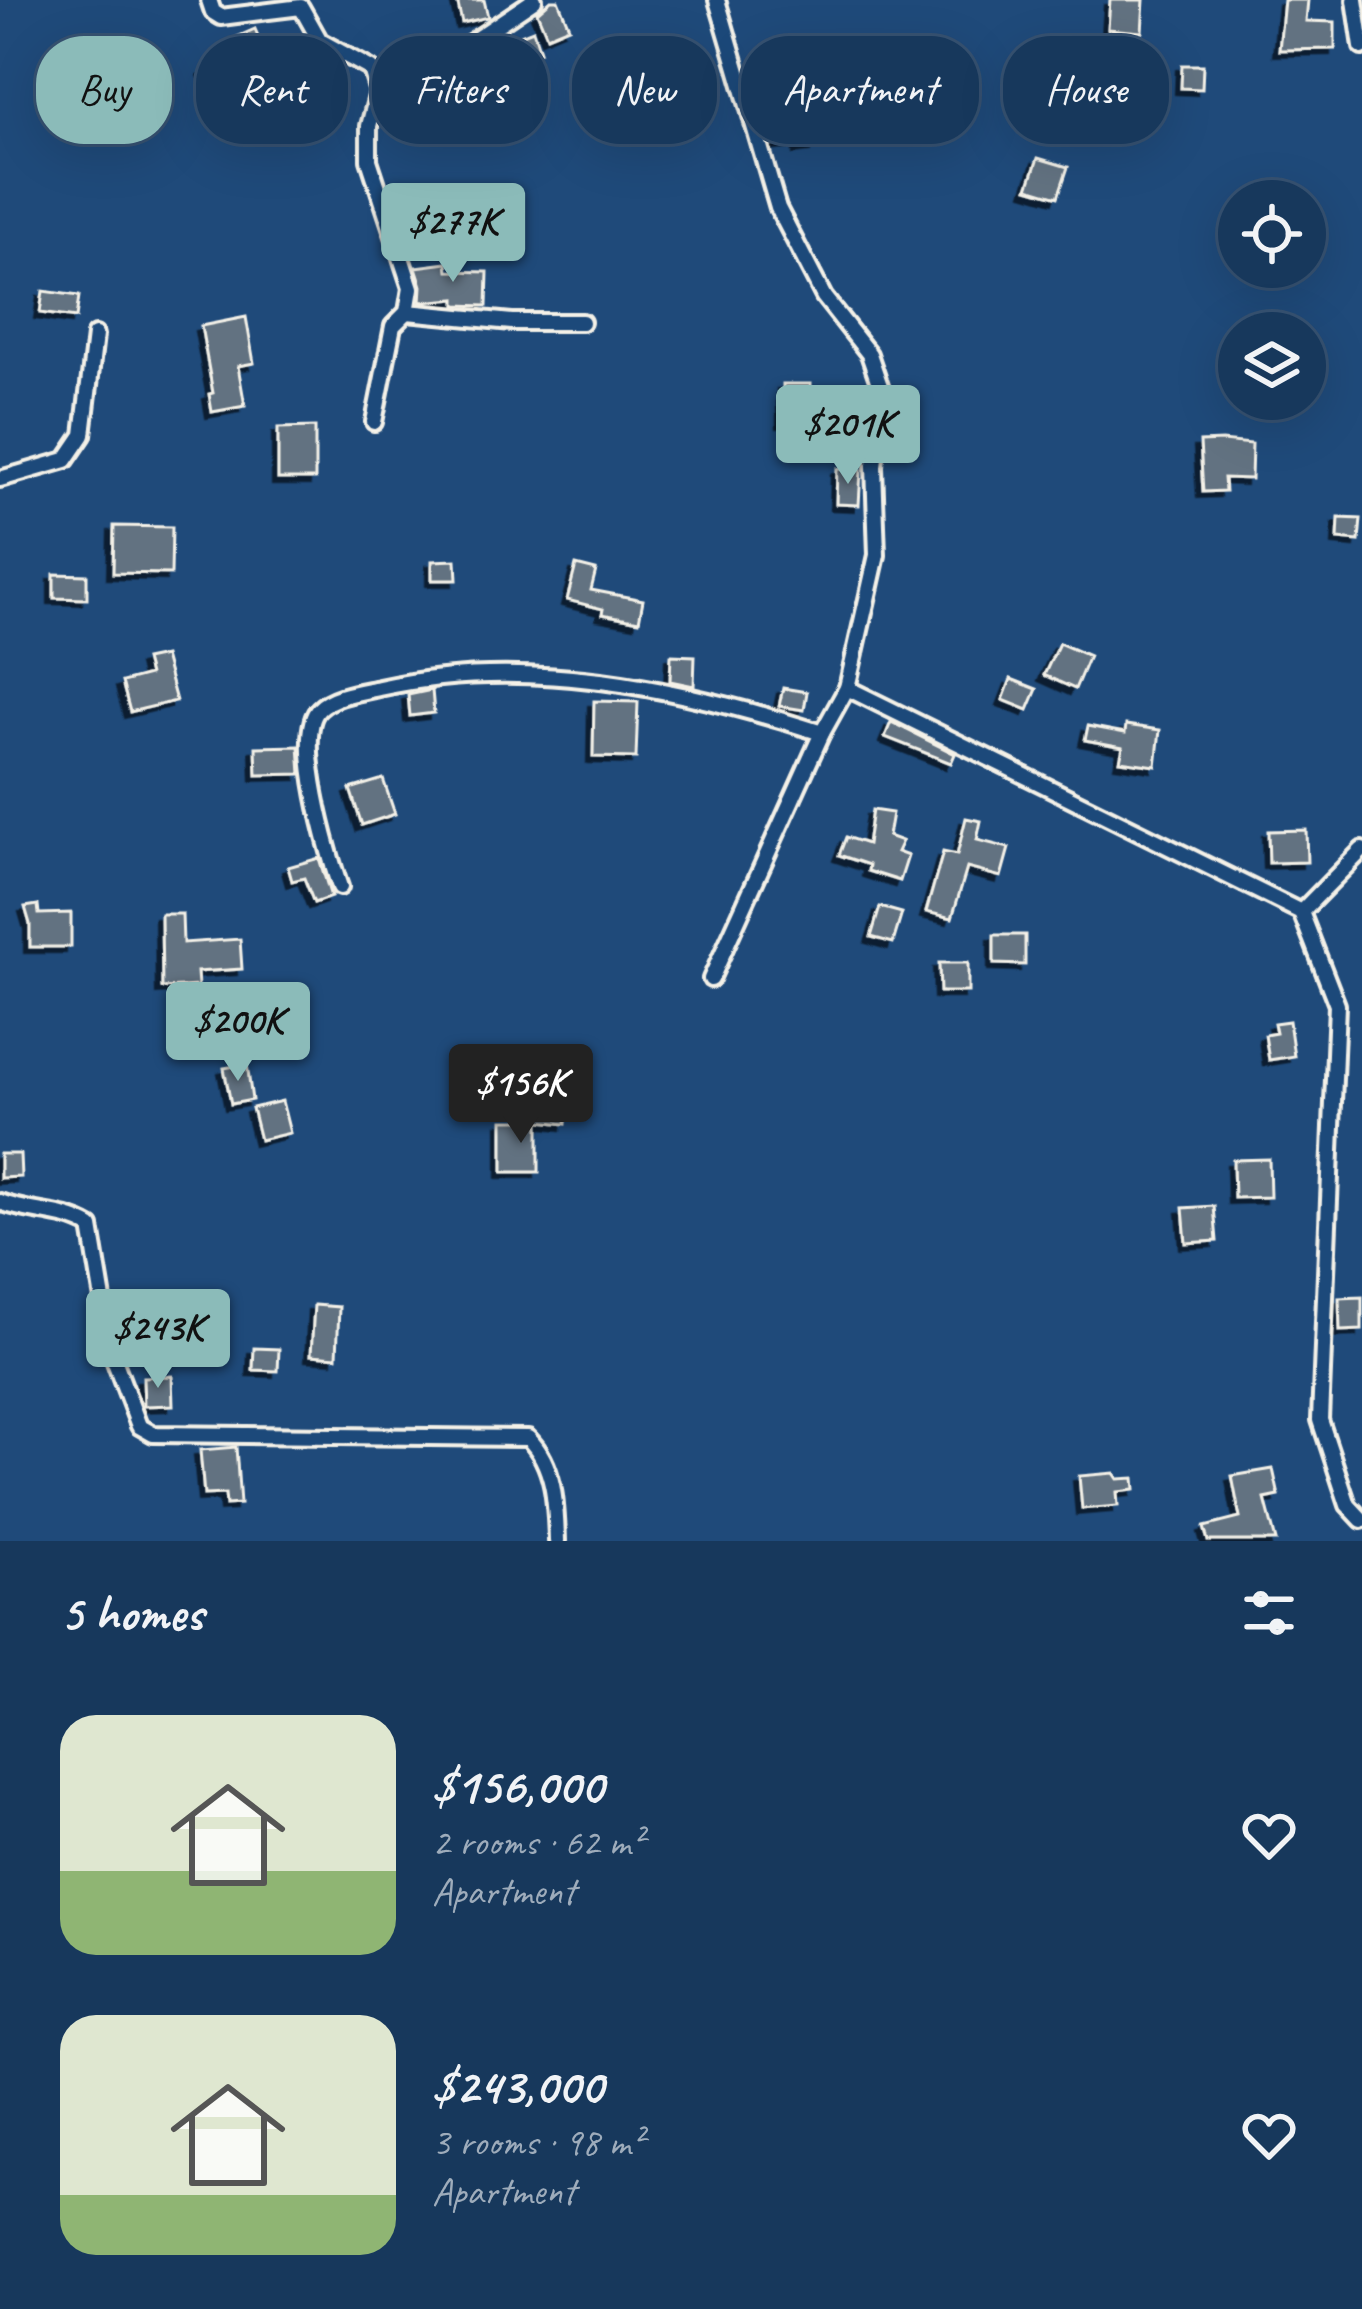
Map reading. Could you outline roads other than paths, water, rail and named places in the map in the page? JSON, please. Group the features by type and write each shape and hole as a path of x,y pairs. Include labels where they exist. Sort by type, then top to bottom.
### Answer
{"street":[{"path":"209,0 213,12 221,17 301,7 320,40 372,72"},
{"path":"481,36 534,0"},
{"path":"710,979 847,688 877,556 874,466 882,392 869,354 824,297 778,208 717,0"},
{"path":"1355,0 1362,47"},
{"path":"372,112 369,160 411,288 407,312 393,326 374,422"},
{"path":"407,312 512,322 582,322"},
{"path":"0,479 67,460 83,435 95,335"},
{"path":"340,887 315,798 312,723 319,709 345,695 432,676 552,676 723,701 822,733"},
{"path":"847,688 1301,912 1336,1005 1320,1420 1348,1504 1362,1520"},
{"path":"1301,912 1362,850"},
{"path":"0,1202 22,1211 71,1215 91,1227 112,1354 140,1426 153,1434 528,1438 541,1450 550,1472 557,1541"}]}
